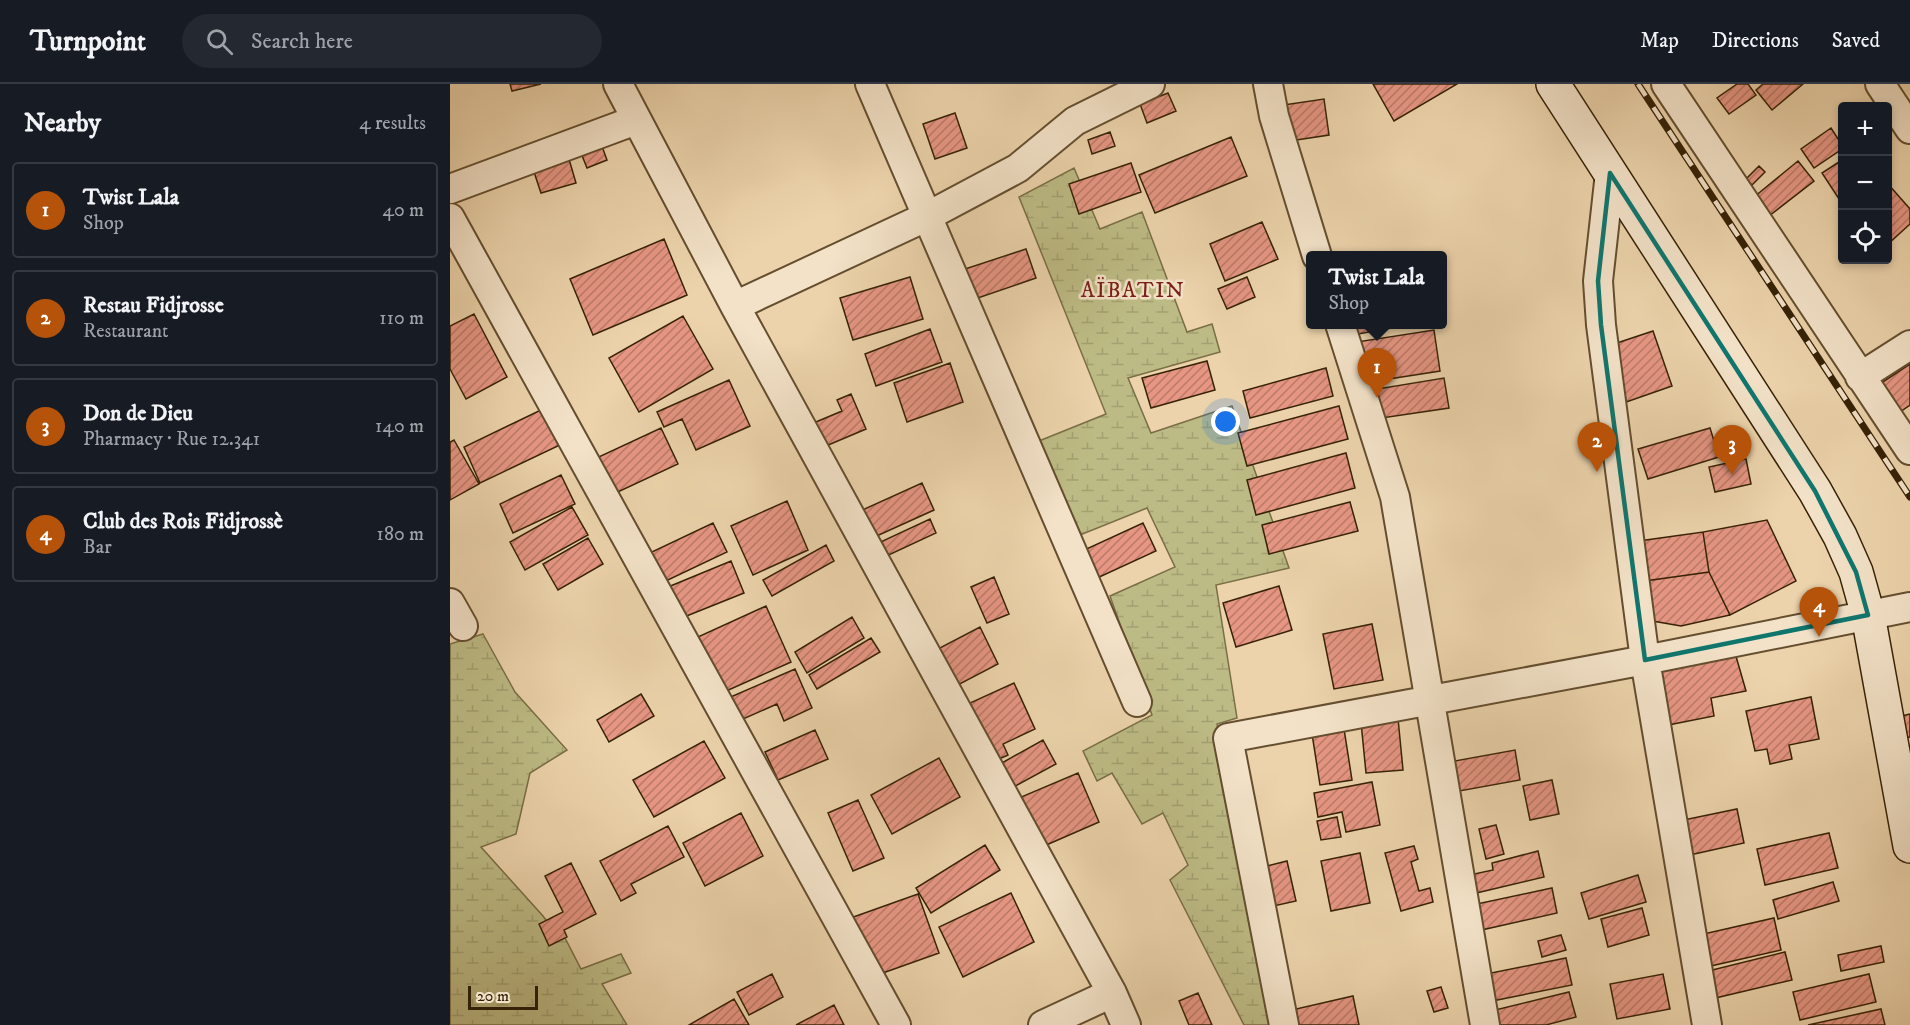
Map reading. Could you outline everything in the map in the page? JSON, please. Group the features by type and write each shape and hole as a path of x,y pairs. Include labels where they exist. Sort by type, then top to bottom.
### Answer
{"main road":[{"path":"1553,84 1815,491 1840,536 1856,572 1868,615 1910,846"}],"street":[{"path":"618,84 735,306 1112,993 1126,1025"},
{"path":"870,84 1137,702"},
{"path":"735,306 928,216 1018,168 1075,121 1150,84"},
{"path":"1268,84 1274,116 1316,251"},
{"path":"1666,84 1910,450"},
{"path":"1880,84 1910,129"},
{"path":"450,189 636,120"},
{"path":"1610,173 1598,281 1601,326 1645,660 1707,1025"},
{"path":"450,218 896,1025"},
{"path":"1342,329 1395,497 1485,1025"},
{"path":"1860,377 1910,345"},
{"path":"1284,1025 1228,738 1645,660 1910,607"},
{"path":"1043,1025 1112,993"}],"highlighted area":[{"path":"1610,173 1815,491 1856,572 1868,615 1645,660 1601,325 1598,281"}],"green space":[{"path":"1074,168 1100,229 1142,212 1187,332 1212,324 1220,352 1128,378 1151,433 1232,406 1289,568 1216,585 1237,718 1217,724 1269,1025 1244,1025 1170,880 1188,865 1163,813 1142,824 1112,773 1097,781 1083,751 1152,715 1110,596 1175,567 1147,508 1080,535 1039,441 1106,414 1019,197"},
{"path":"483,634 515,692 567,750 530,773 516,834 481,847 558,936 564,936 581,969 621,954 631,973 602,984 627,1025 450,1025 450,644"}],"building":[{"path":"510,84 541,84 512,91"},
{"path":"1373,84 1457,84 1394,121"},
{"path":"1737,84 1748,84 1756,95 1729,114 1717,98"},
{"path":"1763,84 1803,84 1772,110 1756,90"},
{"path":"1168,93 1176,111 1147,123 1140,104"},
{"path":"1324,99 1329,135 1270,144 1264,108"},
{"path":"955,113 967,148 935,159 923,124"},
{"path":"1831,128 1838,139 1838,152 1814,168 1801,149"},
{"path":"596,130 607,160 587,168 575,138"},
{"path":"1110,132 1115,146 1092,154 1088,140"},
{"path":"1231,137 1247,176 1155,213 1139,175"},
{"path":"566,149 576,183 541,193 530,160"},
{"path":"1798,161 1814,181 1769,216 1754,197"},
{"path":"1131,163 1141,192 1079,214 1069,184"},
{"path":"1838,163 1838,197 1822,173"},
{"path":"1759,166 1765,172 1752,185 1746,179"},
{"path":"1892,189 1910,209 1910,224 1892,240"},
{"path":"1262,222 1278,259 1225,281 1210,244"},
{"path":"664,239 687,295 593,335 570,279"},
{"path":"1026,249 1036,278 966,302 956,272"},
{"path":"910,277 923,319 853,340 840,298"},
{"path":"1247,277 1255,297 1227,309 1218,289"},
{"path":"474,314 507,377 466,399 450,369 450,326"},
{"path":"683,316 713,369 639,412 609,358"},
{"path":"930,329 942,362 876,386 865,354"},
{"path":"1346,329 1386,329 1347,336"},
{"path":"1434,330 1440,371 1357,384 1350,343"},
{"path":"1653,331 1672,386 1609,408 1590,352"},
{"path":"1207,361 1215,390 1151,408 1142,378"},
{"path":"950,363 963,402 907,422 894,383"},
{"path":"1910,364 1910,405 1900,412 1880,384"},
{"path":"1326,368 1333,396 1250,418 1243,391"},
{"path":"1444,378 1449,408 1375,419 1371,390"},
{"path":"729,380 750,426 696,450 682,419 664,427 657,412"},
{"path":"851,394 866,429 807,454 797,430 842,411 837,400"},
{"path":"1339,406 1348,439 1247,466 1238,433"},
{"path":"543,409 560,445 480,483 464,447"},
{"path":"661,428 678,464 607,497 590,461"},
{"path":"1710,428 1719,457 1648,479 1638,449"},
{"path":"454,440 479,484 450,500 450,442"},
{"path":"1346,453 1355,488 1256,515 1247,480"},
{"path":"1746,459 1751,484 1715,492 1709,467"},
{"path":"561,475 575,504 513,533 500,504"},
{"path":"922,483 934,510 859,544 847,517"},
{"path":"787,501 808,550 753,575 731,526"},
{"path":"1350,502 1358,531 1269,554 1262,525"},
{"path":"572,507 588,535 525,570 510,542"},
{"path":"930,519 936,533 880,559 874,545"},
{"path":"1767,520 1796,581 1730,615 1709,572 1703,532"},
{"path":"713,523 727,552 651,588 637,559"},
{"path":"1143,523 1156,551 1095,579 1082,551"},
{"path":"1703,532 1709,572 1638,582 1632,542"},
{"path":"588,538 603,564 558,590 543,564"},
{"path":"826,545 834,561 772,596 763,580"},
{"path":"731,561 744,593 669,623 656,592"},
{"path":"1709,572 1730,615 1681,626 1647,620 1638,582"},
{"path":"994,577 1009,614 987,623 971,587"},
{"path":"1279,586 1292,630 1236,647 1223,603"},
{"path":"766,606 791,662 715,696 689,641"},
{"path":"852,617 864,638 807,673 795,652"},
{"path":"1372,624 1383,680 1334,689 1323,634"},
{"path":"980,627 998,664 952,688 934,651"},
{"path":"871,638 880,652 817,689 809,675"},
{"path":"1731,639 1746,691 1711,698 1714,716 1653,728 1642,656"},
{"path":"795,669 812,708 784,721 777,704 727,726 717,703"},
{"path":"1014,683 1035,729 1003,744 1008,755 985,765 959,708"},
{"path":"641,694 654,716 609,742 597,720"},
{"path":"1811,697 1819,739 1789,745 1792,759 1770,764 1767,749 1755,751 1746,711"},
{"path":"1397,708 1403,770 1366,773 1360,712"},
{"path":"1910,714 1910,737 1882,744 1876,722"},
{"path":"1342,716 1352,780 1320,785 1310,721"},
{"path":"815,730 828,759 778,780 765,752"},
{"path":"1043,740 1056,764 997,796 984,773"},
{"path":"704,741 725,778 654,817 633,780"},
{"path":"1515,750 1520,780 1454,792 1449,762"},
{"path":"939,758 960,797 892,834 871,795"},
{"path":"1078,773 1099,822 1028,853 1007,803"},
{"path":"1552,780 1559,814 1530,820 1523,786"},
{"path":"1372,782 1380,825 1346,832 1342,812 1318,817 1314,793"},
{"path":"858,800 884,858 853,871 828,813"},
{"path":"1737,809 1744,843 1676,858 1669,823"},
{"path":"741,813 763,856 705,886 683,843"},
{"path":"1337,817 1341,837 1321,840 1317,821"},
{"path":"1496,825 1504,854 1486,859 1479,829"},
{"path":"668,826 684,857 631,884 636,893 621,901 600,861"},
{"path":"1829,833 1838,868 1765,885 1757,849"},
{"path":"985,845 1000,870 931,913 916,888"},
{"path":"1414,846 1418,859 1411,862 1419,891 1430,888 1433,902 1401,911 1385,853"},
{"path":"1538,851 1544,877 1455,898 1451,879 1493,870 1492,863"},
{"path":"1360,853 1370,903 1331,911 1321,861"},
{"path":"1287,861 1296,901 1251,911 1242,872"},
{"path":"571,863 596,914 564,930 567,937 549,946 539,924 563,912 545,876"},
{"path":"1638,875 1646,902 1589,919 1581,893"},
{"path":"1833,882 1839,901 1778,919 1773,900"},
{"path":"1552,888 1557,913 1477,931 1472,905"},
{"path":"1011,893 1034,942 963,977 939,927"},
{"path":"918,894 939,953 866,979 845,920"},
{"path":"1642,908 1649,935 1608,947 1601,919"},
{"path":"1774,918 1781,950 1693,970 1686,938"},
{"path":"1561,935 1566,950 1542,957 1538,941"},
{"path":"1881,946 1884,962 1841,971 1838,955"},
{"path":"1785,952 1792,980 1711,999 1704,972"},
{"path":"1566,958 1572,985 1487,1002 1481,975"},
{"path":"772,974 783,997 749,1015 737,992"},
{"path":"1663,974 1670,1009 1617,1019 1610,984"},
{"path":"1869,974 1876,1002 1800,1020 1793,992"},
{"path":"1441,987 1448,1008 1434,1012 1427,991"},
{"path":"1569,992 1576,1017 1546,1025 1490,1025 1487,1012"},
{"path":"1198,993 1212,1025 1189,1025 1179,1001"},
{"path":"1353,996 1359,1025 1299,1025 1296,1009"},
{"path":"734,999 749,1025 689,1025"},
{"path":"834,1005 844,1025 796,1025"},
{"path":"1881,1009 1885,1025 1808,1025"}],"railway":[{"path":"1638,84 1910,497"}],"place":[{"name":"Twist Lala","path":"1377,398"},
{"name":"Restau Fidjrosse","path":"1597,472"},
{"name":"Don de Dieu","path":"1732,475"},
{"name":"Club des Rois Fidjrossè","path":"1819,637"}],"district":[{"name":"AÏBATIN","path":"1133,290"}]}
